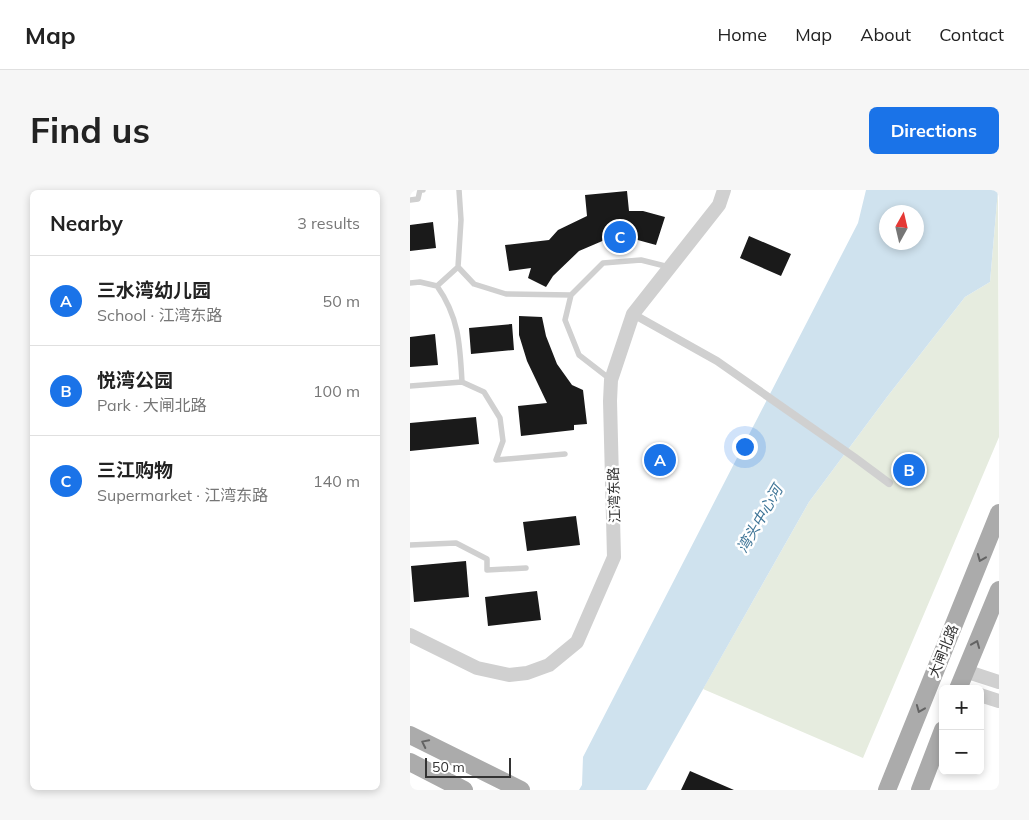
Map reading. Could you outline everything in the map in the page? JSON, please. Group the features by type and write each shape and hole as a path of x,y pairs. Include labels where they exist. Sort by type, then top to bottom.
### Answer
{"main road":[{"name":"大闸北路","path":"887,790 999,513"},
{"name":"大闸北路","path":"961,685 999,590"},
{"path":"410,735 521,790"},
{"path":"920,790 939,740"},
{"path":"410,762 459,788"}],"street":[{"name":"江湾东路","path":"410,635 477,668 509,675 527,673 549,665 577,642 614,557 611,380 633,314 719,205 724,190"},
{"path":"633,314 717,361 854,456 889,484"},
{"path":"965,671 999,682"},
{"path":"984,696 999,701"}],"lane":[{"path":"410,200 418,199 420,190 422,190"},
{"path":"438,286 458,267 461,220 459,190"},
{"path":"611,380 579,355 565,320 571,295 603,263 641,260 671,267"},
{"path":"458,267 474,284 506,294 571,295"},
{"path":"410,283 420,282 438,286 450,304 460,342 462,382"},
{"path":"410,386 462,382 484,392 500,418 503,441 496,460 565,454"},
{"path":"410,545 456,543 487,559 487,570 526,568"}],"shaded area":[{"path":"998,190 999,437 863,758 703,689 809,502 887,397 965,297 990,282"}],"water":[{"name":"湾头中心河","path":"866,190 998,190 990,282 965,297 887,397 809,502 646,790 579,790 582,785 583,757 858,223"}],"building":[{"path":"627,191 629,211 643,211 665,217 656,245 634,239 607,239 579,251 553,276 546,287 528,278 531,268 509,271 505,245 549,240 558,230 587,216 585,195"},
{"path":"433,222 436,248 410,251 410,225"},
{"path":"749,236 791,254 781,276 740,258"},
{"path":"519,316 542,317 546,336 557,364 572,385 583,390 587,424 574,425 574,430 521,436 518,406 547,403 527,361 519,335"},
{"path":"512,324 514,350 471,354 469,328"},
{"path":"435,334 438,365 410,367 410,337"},
{"path":"476,417 479,444 410,451 410,423"},
{"path":"576,516 580,545 527,551 523,522"},
{"path":"466,561 469,597 414,602 411,566"},
{"path":"537,591 541,620 488,626 485,597"},
{"path":"690,771 734,790 681,790"}],"place":[{"name":"三江购物","path":"620,237"},
{"name":"三水湾幼儿园","path":"660,460"},
{"name":"悦湾公园","path":"909,470"}]}
